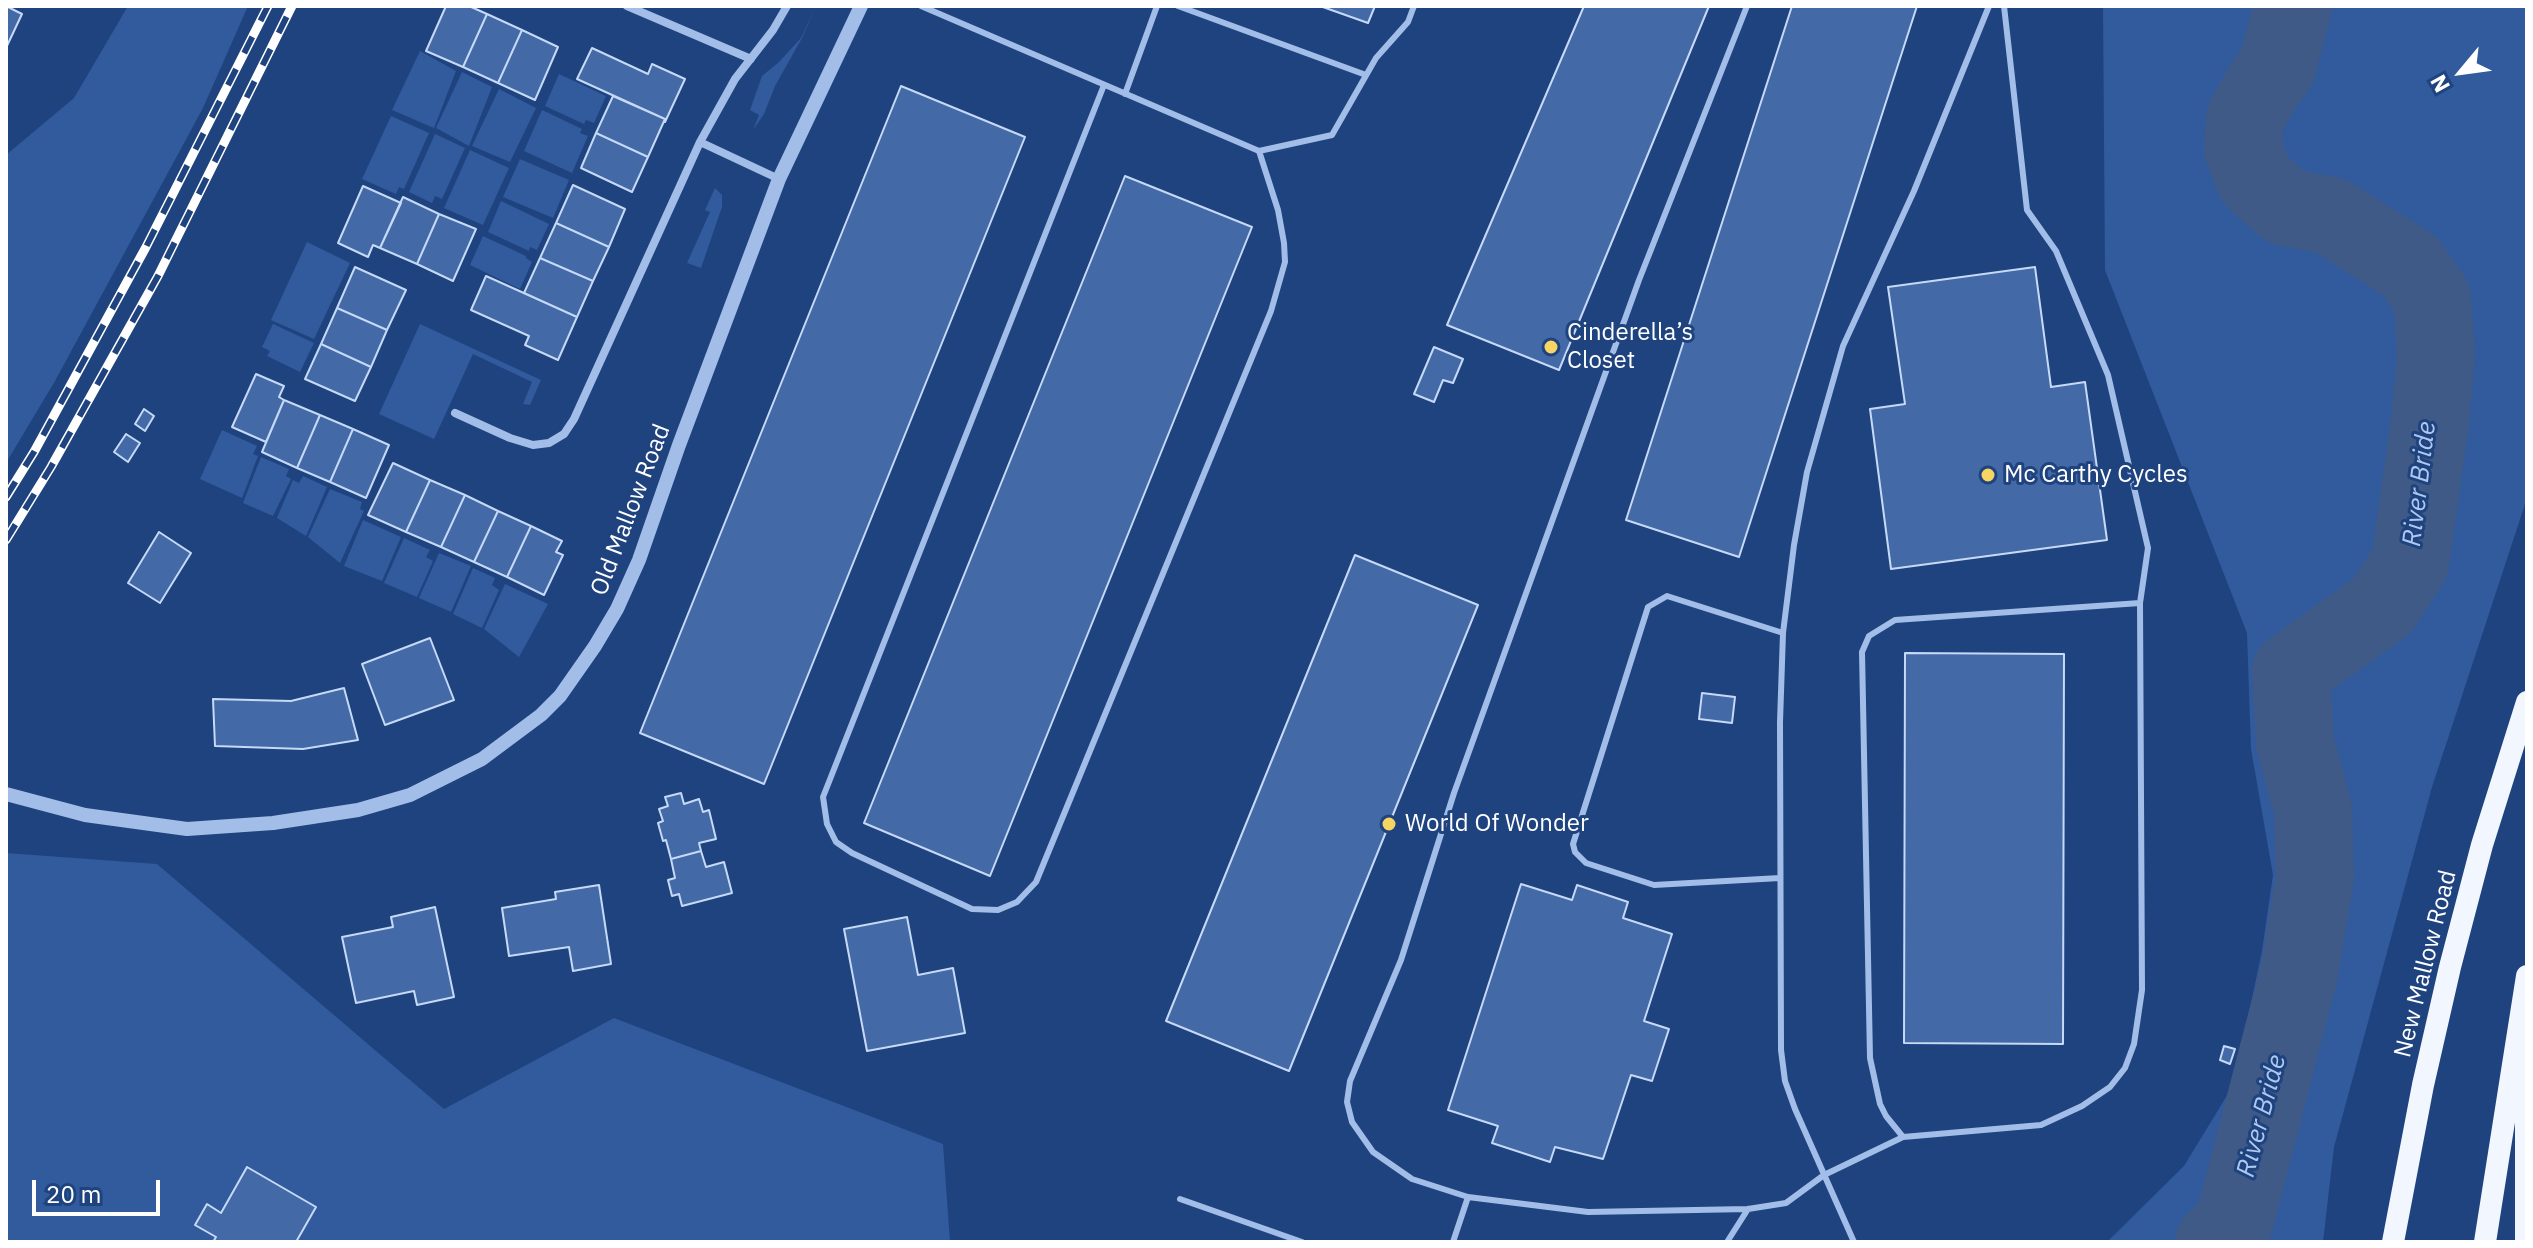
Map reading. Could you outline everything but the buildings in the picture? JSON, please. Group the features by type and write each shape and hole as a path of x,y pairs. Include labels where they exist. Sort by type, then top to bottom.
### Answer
{"highway":[{"name":"New Mallow Road","path":"2393,1242 2423,1085 2450,967 2482,845 2527,702"},
{"path":"2485,1242 2526,978"},
{"path":"2526,978 2526,1242"}],"street":[{"path":"627,6 751,59"},
{"path":"455,413 533,445 549,443 564,434 574,419 700,142 730,87 787,6"},
{"name":"Old Mallow Road","path":"6,794 85,815 187,829 273,823 358,810 410,795 482,759 560,696 578,674 617,609 639,560 779,179 861,6"},
{"path":"700,142 779,179"}],"lane":[{"path":"921,6 1259,151 1332,135 1376,58 1408,22 1414,6"},
{"path":"1125,94 1157,6"},
{"path":"1178,6 1366,75"},
{"path":"1747,6 1639,280 1454,793 1401,960 1350,1081 1347,1102 1352,1122 1373,1152 1412,1179 1468,1197 1588,1212 1748,1209 1786,1203 1824,1175 1903,1137 2041,1125 2082,1106 2110,1087 2125,1068 2134,1044 2142,990 2140,603 2148,548 2108,375 2056,251 2027,210 2004,6"},
{"path":"1854,1242 1785,1081 1780,1021 1783,633 1807,472 1843,346 1914,191 1989,6"},
{"path":"1104,85 823,797 827,824 836,842 852,853 972,909 998,910 1017,902 1036,882 1271,311 1285,262 1284,243 1278,210 1259,151"},
{"path":"1780,878 1654,885 1586,863 1575,852 1573,844 1648,607 1667,596 1783,633"},
{"path":"1903,1137 1880,1104 1870,1058 1862,652 1869,636 1895,620 2140,603"},
{"path":"1453,1242 1468,1197"},
{"path":"1180,1199 1302,1242"},
{"path":"1727,1242 1748,1209"}],"shaded area":[{"path":"128,6 248,6 203,108 55,381 6,463 6,155 74,98"},
{"path":"816,6 802,38 775,86 764,114 753,130 759,115 750,110 762,76 801,38"},
{"path":"2103,6 2527,6 2527,498 2432,787 2334,1147 2323,1242 2107,1242 2184,1166 2234,1084 2262,951 2273,875 2251,749 2247,633 2105,270"},
{"path":"420,51 456,71 434,128 392,110"},
{"path":"462,72 492,87 469,146 436,128"},
{"path":"559,74 606,96 594,123 586,120 584,124 545,106"},
{"path":"499,89 536,108 510,162 472,146"},
{"path":"542,110 582,129 580,133 588,136 572,173 524,151"},
{"path":"391,116 429,133 404,189 399,187 396,194 362,179"},
{"path":"435,134 465,148 442,199 435,196 432,203 409,192"},
{"path":"470,150 509,168 483,225 444,208"},
{"path":"520,159 569,180 553,218 503,197"},
{"path":"715,188 722,195 722,207 701,268 687,263 710,212 705,210"},
{"path":"501,201 549,224 537,250 530,247 529,251 488,232"},
{"path":"483,236 526,256 532,262 520,289 470,265"},
{"path":"307,242 350,263 314,339 271,320"},
{"path":"273,324 314,343 300,372 267,356 270,351 262,347"},
{"path":"420,324 541,380 530,405 523,404 532,382 473,354 434,439 379,414"},
{"path":"222,430 257,446 253,454 258,456 242,498 200,479"},
{"path":"261,457 289,469 286,476 291,479 273,516 243,503"},
{"path":"303,476 327,487 306,536 277,518 293,480 299,483"},
{"path":"330,489 362,502 360,509 364,511 340,563 308,537"},
{"path":"363,520 401,537 382,581 344,566"},
{"path":"404,538 430,550 426,557 433,561 417,597 384,583"},
{"path":"439,553 471,566 451,612 419,598"},
{"path":"473,568 495,578 492,585 499,590 482,628 453,614"},
{"path":"505,584 548,604 519,657 484,629"},
{"path":"6,853 157,864 444,1109 614,1018 943,1144 950,1242 6,1242"}],"waterway":[{"name":"River Bride","path":"2214,1242 2234,1223 2299,973 2315,877 2313,810 2295,742 2291,671 2382,606 2410,563 2436,355 2432,298 2410,266 2331,216 2286,207 2255,180 2243,149 2245,118 2277,67 2293,6"}],"railway":[{"path":"6,497 34,452 146,247 268,6"},
{"path":"6,540 51,467 158,276 292,6"}],"place":[{"name":"Cinderella’s Closet","path":"1551,347"},
{"name":"Mc Carthy Cycles","path":"1988,475"},
{"name":"World Of Wonder","path":"1389,824"}]}
